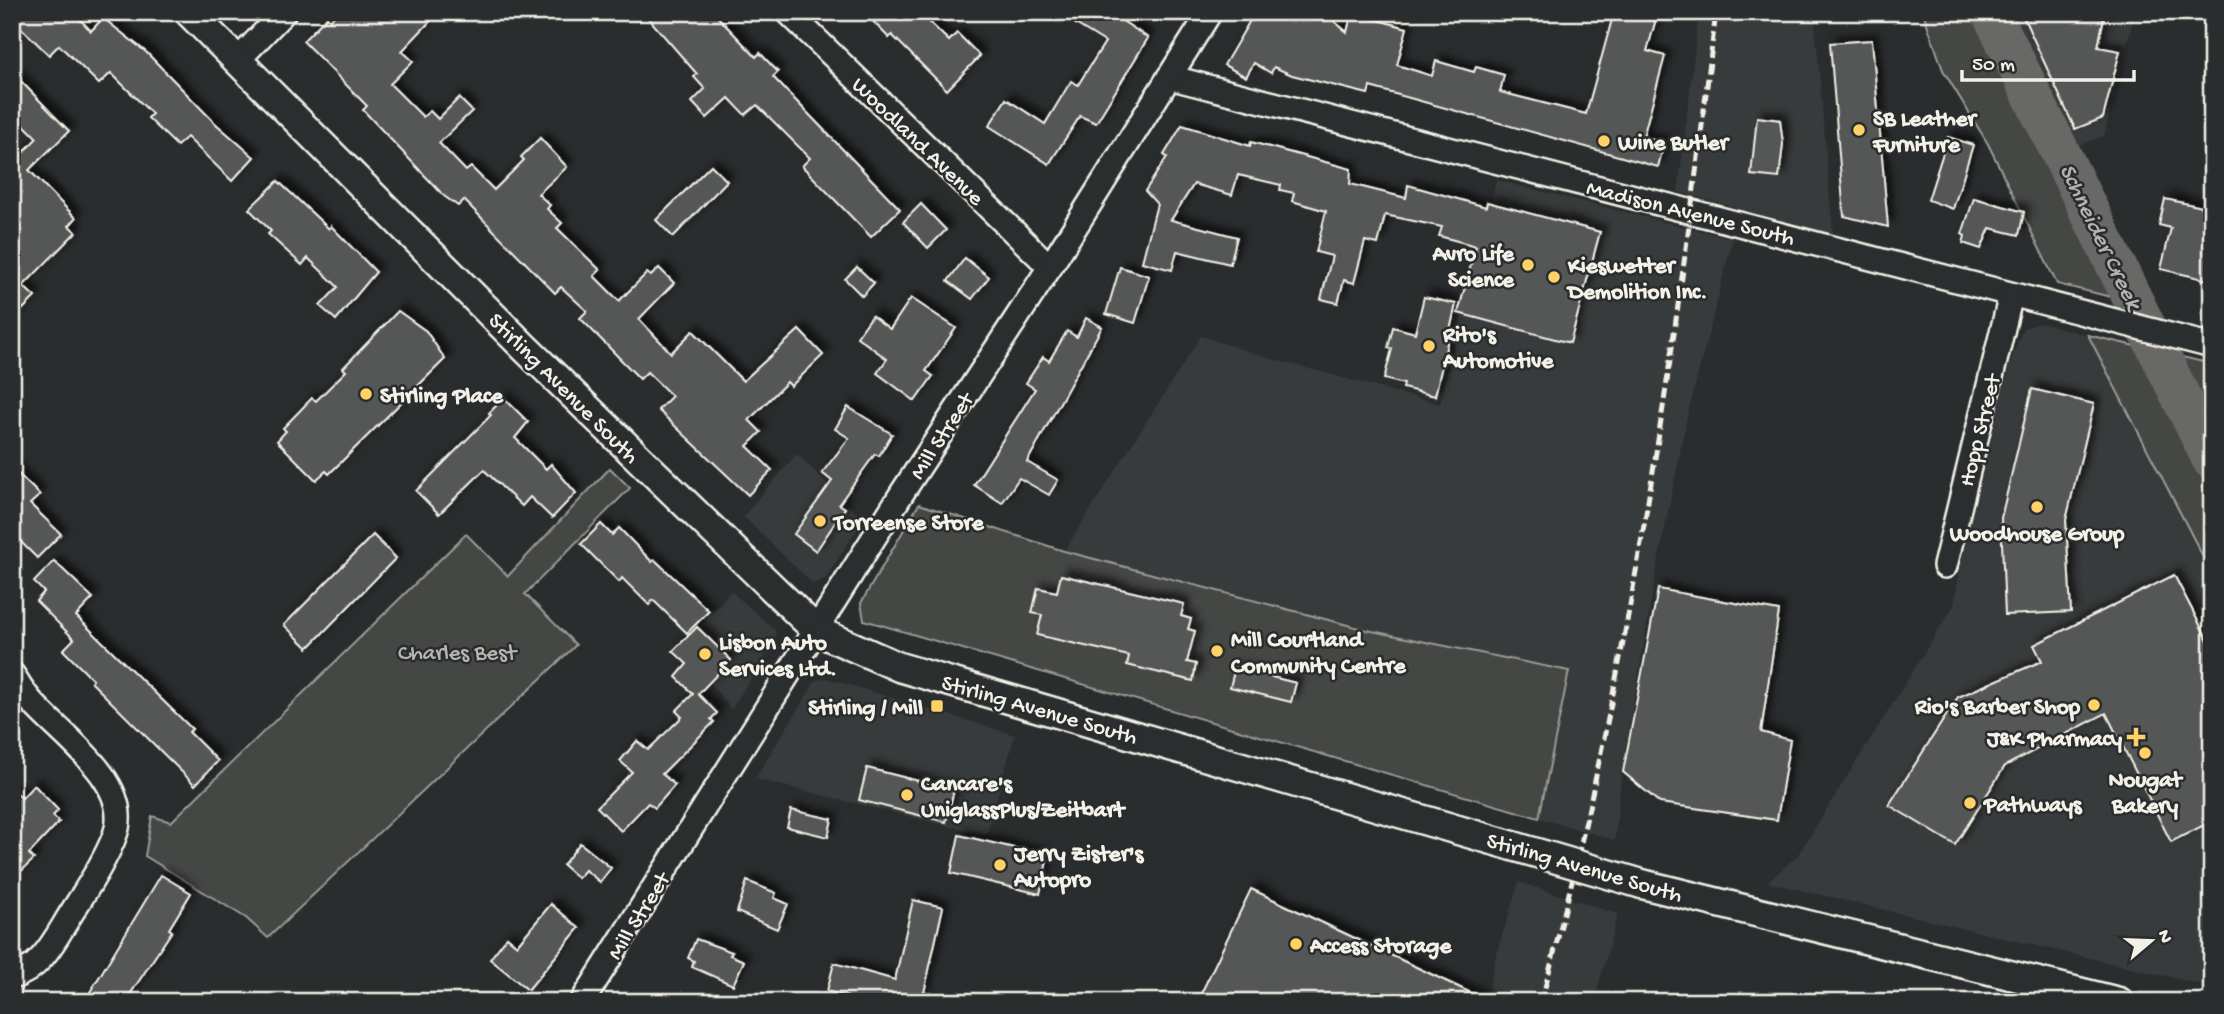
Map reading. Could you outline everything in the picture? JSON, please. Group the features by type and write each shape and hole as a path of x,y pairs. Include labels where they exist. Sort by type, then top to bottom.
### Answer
{"street":[{"name":"Stirling Avenue South","path":"189,12 526,349 817,631 899,667 1643,884 2119,1002"},
{"path":"238,60 284,12"},
{"name":"Woodland Avenue","path":"788,12 1049,268"},
{"name":"Mill Street","path":"582,1002 902,493 1049,268 1210,12"},
{"name":"Madison Avenue South","path":"1169,77 2212,346"},
{"name":"Hopp Street","path":"1945,566 2011,295"},
{"path":"12,674 29,699 104,776 116,801 117,827 90,883 43,958 23,974 12,977"}],"shaded area":[{"path":"1699,12 1814,12 1833,234 1678,192"},
{"path":"2010,12 2135,12 2104,136 2074,147"},
{"name":"Kieswetter Demolition Inc.","path":"1496,180 1733,239 1687,417 1656,573 1621,777 1615,840 1539,818 1569,671 1367,630 1064,551 1201,336 1265,357 1440,404"},
{"path":"2041,323 2088,335 2212,574 2212,987 1767,882 1798,855 1954,605 1961,563 2011,359 2023,328"},
{"path":"797,454 863,520 825,579 813,584 743,516"},
{"path":"731,591 776,631 775,640 731,710 709,682 677,651"},
{"path":"827,678 1015,735 986,835 755,779 816,680"},
{"path":"1519,882 1618,914 1594,1002 1486,1002 1496,955"}],"green space":[{"path":"1923,12 2010,12 2157,308 2057,284 1988,144 1943,70"},
{"path":"2088,335 2212,364 2212,574"},
{"name":"Charles Best","path":"610,468 630,488 525,594 576,645 268,938 246,918 145,856 152,816 171,822 466,534 508,576"},
{"name":"Mill Courtland Community Centre","path":"919,504 1064,551 1367,630 1569,671 1539,818 864,620 861,603"}],"building":[{"path":"12,12 73,12 91,31 103,18 146,52 215,123 254,157 232,181 187,137 177,146 148,118 152,114 111,73 99,84 59,45 49,55 12,19"},
{"path":"338,12 439,12 402,51 413,61 390,84 423,117 430,111 438,119 459,98 472,111 439,143 466,171 471,167 494,190 524,160 521,157 540,138 567,167 538,194 550,205 547,209 562,223 557,228 600,270 594,276 619,301 647,273 651,276 659,268 674,283 639,319 671,353 693,331 743,381 799,330 823,355 791,386 787,382 749,420 761,432 747,446 772,470 748,495 658,410 672,396 647,372 640,379 580,318 587,311 561,287 555,293 464,200 458,206 444,196 363,110 367,106 303,41 327,17 330,20"},
{"path":"643,12 713,12 756,57 760,53 778,72 773,77 900,209 871,237 802,166 810,158 757,105 745,115 729,98 707,118 692,102 705,89 694,77 697,74"},
{"path":"864,12 919,12 949,41 957,33 980,56 947,90 892,35 889,38"},
{"path":"1056,12 1109,12 1148,38 1096,123 1080,116 1049,164 989,126 1006,99 1045,124 1071,81 1078,85 1105,42"},
{"path":"1255,12 1323,12 1347,32 1352,13 1407,28 1397,65 1432,76 1436,61 1474,72 1476,67 1504,75 1500,92 1586,114 1614,12 1658,12 1647,51 1665,56 1643,137 1664,143 1658,167 1370,87 1368,94 1292,75 1274,67 1271,73 1254,63 1246,77 1224,65"},
{"path":"2021,12 2105,12 2098,47 2120,51 2103,118 2075,129"},
{"name":"SB Leather Furniture","path":"1872,40 1888,227 1844,216 1830,43"},
{"path":"12,72 69,131 29,170 76,218 69,226 76,232 23,286 35,297 12,320 12,153 18,158 37,138 12,113"},
{"path":"1757,117 1780,120 1783,144 1779,178 1751,175"},
{"path":"1182,125 1250,146 1251,142 1351,169 1350,184 1406,198 1408,185 1486,207 1487,202 1600,232 1570,343 1458,313 1476,246 1439,236 1442,227 1385,215 1378,244 1365,241 1354,283 1344,280 1338,303 1321,299 1332,256 1316,252 1326,211 1292,201 1294,193 1280,190 1281,185 1238,175 1232,195 1194,184 1171,220 1237,237 1230,264 1177,251 1172,270 1142,262 1157,204 1145,191 1167,157 1164,155"},
{"path":"1948,137 1973,145 1953,209 1928,200"},
{"path":"711,165 727,181 673,237 656,220"},
{"path":"278,181 329,229 331,226 376,272 336,320 320,306 338,287 308,258 302,265 268,234 271,231 249,209"},
{"path":"1974,198 2024,212 2019,235 1990,228 1981,249 1963,243 1965,236 1962,234"},
{"path":"2165,199 2212,209 2212,281 2161,269 2171,228 2159,225"},
{"path":"921,204 946,230 928,248 903,222"},
{"path":"965,258 989,277 972,299 948,281"},
{"path":"857,267 874,283 862,296 845,279"},
{"path":"1120,267 1149,276 1135,323 1106,314"},
{"name":"Rito's Automotive","path":"1424,297 1456,304 1435,396 1403,388 1404,384 1384,379 1392,349 1388,348 1393,327 1415,333"},
{"path":"911,298 956,328 926,371 933,376 915,401 877,373 887,359 857,337 872,316 890,329"},
{"name":"Stirling Place","path":"398,311 426,331 445,359 329,474 326,471 316,480 277,441 286,431 283,428 312,398 316,401 346,371 343,368"},
{"path":"1086,318 1102,327 1027,462 1058,480 1049,495 1019,478 1002,503 974,485 1035,389 1026,383 1043,357 1049,361 1067,331 1077,337"},
{"name":"Woodhouse Group","path":"2032,389 2094,404 2066,520 2071,612 2005,615 2001,518"},
{"path":"504,398 528,422 515,438 546,469 551,464 576,493 552,518 530,497 522,506 484,470 439,514 416,491 491,415 489,413"},
{"path":"848,407 892,434 879,456 875,454 839,504 845,508 816,551 794,534 832,481 822,473 849,438 835,429"},
{"path":"12,468 40,495 30,504 61,534 37,558 12,533"},
{"path":"601,524 612,535 619,528 652,562 655,560 709,611 687,633 653,600 649,605 622,578 619,582 581,544"},
{"path":"373,535 396,558 308,648 284,625"},
{"path":"54,561 93,598 76,616 192,729 189,732 218,761 195,785 91,682 93,680 63,650 74,639 36,601 44,592 34,582"},
{"path":"1061,575 1184,604 1181,616 1191,619 1188,629 1195,631 1187,662 1196,664 1193,681 1127,665 1129,656 1037,635 1042,615 1032,613 1038,588 1057,592"},
{"path":"2174,575 2212,648 2212,693 2206,696 2212,708 2212,821 2171,842 2106,713 2005,766 1955,845 1889,805 1958,697 2042,661 2034,645"},
{"path":"1658,589 1779,611 1761,732 1790,740 1777,820 1660,803 1623,772"},
{"path":"697,627 731,660 698,694 717,713 711,719 714,722 662,774 675,785 655,808 648,803 621,831 597,807 632,772 620,761 637,741 648,750 682,717 676,711 693,694 676,677 687,664 673,651"},
{"path":"1235,668 1296,683 1291,702 1230,687"},
{"name":"Cancare's UniglassPlus/Zeitbart","path":"867,768 954,790 946,822 859,800"},
{"path":"34,785 58,810 53,816 59,822 29,854 34,859 12,880 12,789 22,798"},
{"path":"791,810 832,819 828,837 787,827"},
{"name":"Jerry Zister's Autopro","path":"959,835 1048,856 1040,894 951,873"},
{"path":"580,843 611,868 600,882 585,870 578,878 563,865"},
{"path":"161,875 191,893 169,929 172,931 125,1002 84,1002"},
{"path":"747,881 776,893 774,898 788,904 777,929 737,912"},
{"name":"Access Storage","path":"1251,889 1490,1002 1197,1002"},
{"path":"913,900 943,907 922,1002 865,1002 827,991 834,963 895,980"},
{"path":"551,904 579,928 528,990 490,959 507,937 517,945"},
{"path":"696,939 732,952 730,955 744,961 733,985 692,967 694,961 688,958"}],"waterway":[{"name":"Schneider Creek","path":"1991,12 2212,460"}],"railway":[{"path":"1541,1002 1600,758 1646,510 1684,261 1716,12"}],"place":[{"name":"SB Leather Furniture","path":"1859,130"},
{"name":"Wine Butler","path":"1604,141"},
{"name":"Avro Life Science","path":"1528,265"},
{"name":"Kieswetter Demolition Inc.","path":"1554,277"},
{"name":"Rito's Automotive","path":"1429,346"},
{"name":"Stirling Place","path":"366,394"},
{"name":"Woodhouse Group","path":"2037,507"},
{"name":"Torreense Store","path":"820,521"},
{"name":"Mill Courtland Community Centre","path":"1217,651"},
{"name":"Lisbon Auto Services Ltd.","path":"705,654"},
{"name":"Rio's Barber Shop","path":"2094,705"},
{"name":"Stirling / Mill","path":"937,706"},
{"name":"J&K Pharmacy","path":"2136,737"},
{"name":"Nougat Bakery","path":"2145,753"},
{"name":"Cancare's UniglassPlus/Zeitbart","path":"907,795"},
{"name":"Pathways","path":"1970,803"},
{"name":"Jerry Zister's Autopro","path":"1000,865"},
{"name":"Access Storage","path":"1296,944"}]}
